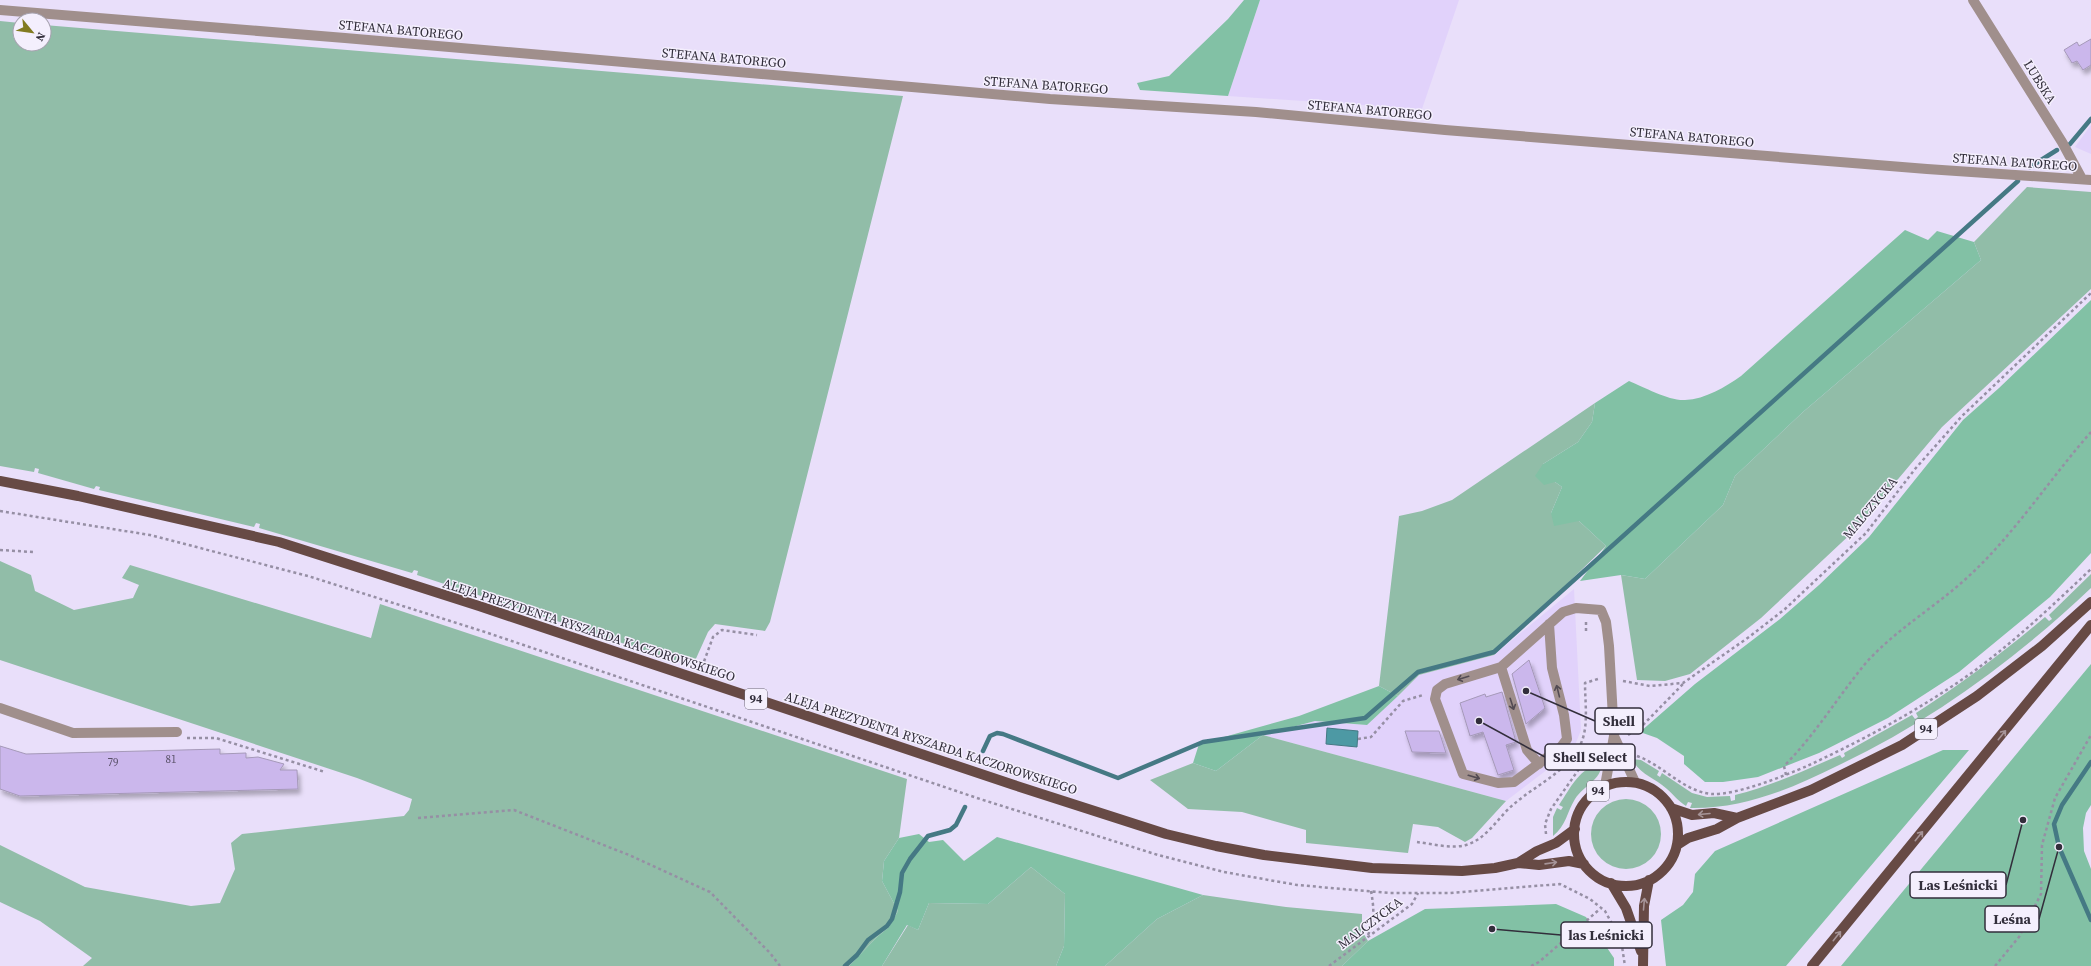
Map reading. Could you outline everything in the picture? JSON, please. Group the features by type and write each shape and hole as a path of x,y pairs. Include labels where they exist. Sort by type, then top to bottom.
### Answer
{"main road":[{"name":"ALEJA PREZYDENTA RYSZARDA KACZOROWSKIEGO","path":"0,481 63,493 279,542 479,606 1052,798 1166,834 1209,844 1264,855 1372,868 1462,871 1495,868 1518,862 1537,850 1556,844 1575,829"},
{"name":"94","path":"1677,845 1688,838 1717,829 1737,818 1811,790 1902,745 1977,696 2042,646 2091,602"},
{"path":"1812,966 2091,625"},
{"name":"94","path":"1620,782 1635,782 1650,787 1662,796 1671,808 1676,820 1678,832 1677,845 1671,859 1661,872 1649,880 1636,884 1624,885 1611,883 1596,876 1584,864 1578,853 1575,841 1575,829 1579,812 1590,796 1605,786 1620,782"},
{"path":"1671,808 1692,815 1714,813 1737,818"},
{"name":"ALEJA PREZYDENTA RYSZARDA KACZOROWSKIEGO","path":"1518,862 1539,865 1569,861 1584,864"},
{"path":"1643,966 1644,906 1649,880"},
{"path":"1611,883 1626,908 1642,955"}],"street":[{"name":"LUBSKA","path":"1973,0 2087,180"},
{"name":"STEFANA BATOREGO","path":"0,10 1050,99 1256,112 1445,130 1927,169 2087,180"},
{"path":"1550,624 1552,668 1564,715 1567,739 1561,747 1514,782 1498,784 1463,774 1435,699 1437,690 1445,684 1500,667 1550,624 1571,609 1601,610 1606,622 1609,646 1614,736 1605,786"},
{"path":"1500,667 1527,750 1539,764"},
{"path":"0,708 73,733 181,735"},
{"path":"1614,736 1635,782"}],"path":[{"name":"MALCZYCKA","path":"1610,679 1650,686 1683,683 1785,610 1866,533 1915,469 1962,416 2091,293"},
{"path":"1786,775 1784,766 1799,751 1826,718 1866,664 1899,631 1960,584 2004,540 2091,432"},
{"path":"0,550 33,552"},
{"path":"1633,755 1643,758 1698,791 1713,794 1747,788 1786,775 1844,749 1917,707 1970,674 2031,626 2091,569"},
{"path":"698,679 713,636 722,630 757,635"},
{"path":"1628,735 1642,726 1683,683"},
{"path":"1358,740 1371,737 1403,701 1437,690"},
{"path":"181,735 216,738 326,772"},
{"path":"1995,966 2019,937 2041,894 2042,845 2055,798 2091,735"},
{"path":"1545,824 1551,809 1580,769 1594,760"},
{"path":"418,818 514,810 629,855 710,892 770,953 780,966"},
{"path":"1368,935 1373,923 1375,910 1371,891"},
{"name":"MALCZYCKA","path":"1329,966 1368,935 1412,904 1418,893"},
{"path":"1531,966 1539,962 1601,908"}],"shaded area":[{"path":"1244,0 1260,0 1228,96 1140,90 1137,83 1169,76 1228,19"},
{"path":"1260,0 1459,0 1422,109 1228,96"},
{"path":"0,21 12,22 12,52 52,52 52,26 903,96 770,622 765,631 715,624 708,632 694,663 686,664 573,627 574,623 570,622 569,625 417,575 418,571 414,570 412,573 259,528 260,524 256,523 254,527 99,490 100,487 96,486 94,489 38,473 39,469 35,468 34,472 0,466"},
{"path":"2091,125 2091,154 2075,147"},
{"path":"2027,187 2091,192 2091,289 1942,427 1856,529 1761,618 1690,674 1665,681 1637,680 1621,575 1645,579 1723,505 1735,476 1803,412 1981,260 1974,242"},
{"path":"1905,230 1928,240 1937,231 1974,242 1981,260 1803,412 1735,476 1723,505 1645,579 1621,575 1580,581 1606,546 1579,521 1554,526 1551,513 1562,487 1555,482 1544,485 1535,476 1543,464 1578,442 1592,422 1595,403 1629,381 1664,396 1679,400 1693,399 1708,395 1722,388 1741,376"},
{"path":"2091,300 2091,553 2050,597 1959,672 1888,718 1819,753 1758,777 1723,782 1705,782 1684,764 1684,756 1657,738 1640,732 1695,684 1780,619 1819,585 1869,537 1963,420 1999,388"},
{"path":"1595,403 1592,422 1578,442 1543,464 1555,482 1562,487 1551,513 1579,521 1606,546 1494,655 1419,675 1398,696 1379,686 1399,516 1422,511 1452,500"},
{"path":"0,561 31,575 35,591 74,610 133,598 139,585 122,578 130,565 371,638 380,604 907,779 899,838 884,861 882,881 898,911 889,927 877,937 849,966 83,966 92,958 40,921 0,902 0,845 85,887 191,906 220,903 235,869 231,843 242,834 404,816 409,810 412,799 357,778 0,660"},
{"path":"2091,574 2091,588 2033,640 1971,687 1939,709 1872,748 1784,790 1729,805 1690,808 1692,803 1688,802 1686,806 1683,804 1662,785 1639,769 1632,759 1641,760 1659,771 1657,775 1660,777 1662,773 1692,793 1707,797 1730,796 1731,801 1735,800 1735,795 1775,782 1840,755 1842,758 1845,756 1844,753 1912,715 1915,719 1918,717 1916,713 1982,667 2045,617 2049,621 2052,619 2049,615"},
{"path":"1574,589 1581,730 1573,750 1506,801 1263,735 1315,721 1367,725 1419,675 1494,655"},
{"path":"2091,664 2091,805 2086,813 2083,828 2084,851 2091,869 2091,966 1841,966"},
{"path":"1379,686 1398,696 1367,725 1315,721 1263,735 1216,771 1193,763 1199,744 1299,716"},
{"path":"1327,728 1358,731 1357,747 1326,744"},
{"path":"1263,735 1506,801 1472,838 1465,842 1438,827 1413,824 1408,853 1306,843 1306,830 1242,812 1188,809 1150,780 1193,763 1216,771"},
{"path":"1943,750 1969,750 1786,966 1666,966 1661,920 1683,905 1693,892 1695,874 1715,851"},
{"path":"1602,763 1599,774 1575,799 1564,823 1553,836 1553,817 1557,808 1561,810 1563,807 1559,805 1572,785 1582,773 1594,765"},
{"path":"1626,799 1645,805 1655,815 1661,834 1655,853 1645,863 1626,869 1607,863 1597,853 1591,834 1597,815 1607,805"},
{"path":"919,834 929,842 943,840 964,861 997,837 1203,895 1157,919 1105,966 1056,966 1064,946 1065,894 1031,867 988,904 929,903 918,930 907,925 882,966 849,966 877,937 889,927 898,911 882,881 884,861 899,838"},
{"path":"1031,867 1065,894 1064,946 1056,966 882,966 908,925 918,930 929,903 988,904"},
{"path":"1203,895 1286,907 1362,914 1362,931 1368,941 1342,966 1105,966 1157,919"},
{"path":"1556,904 1586,917 1614,958 1614,966 1342,966 1368,941 1425,909"}],"building":[{"path":"2091,39 2091,65 2083,70 2077,61 2072,63 2064,50 2077,42 2079,46"},
{"path":"1529,660 1545,708 1526,724 1512,674"},
{"path":"1502,692 1516,742 1506,745 1514,770 1498,775 1483,732 1470,736 1460,703 1485,694 1486,697"},
{"path":"1405,731 1439,731 1446,753 1412,752"},
{"path":"0,746 26,754 220,749 220,754 246,753 246,758 258,757 284,764 280,770 297,770 298,789 20,796 0,789"}],"waterway":[{"path":"2070,144 2091,119"},
{"path":"2030,167 2057,150"},
{"path":"983,751 990,736 997,733 1003,734 1118,778 1203,742 1365,718 1418,672 1494,652 2018,181"},
{"path":"2091,762 2062,805 2054,824 2059,847 2091,920"},
{"path":"845,966 857,955 868,940 887,926 892,919 900,892 902,873 910,859 928,836 950,830 956,825 965,807"}],"place":[{"name":"Shell","path":"1526,691"},
{"name":"Shell Select","path":"1479,721"},
{"name":"Las Leśnicki","path":"2023,820"},
{"name":"Leśna","path":"2059,847"},
{"name":"las Leśnicki","path":"1492,929"}]}
